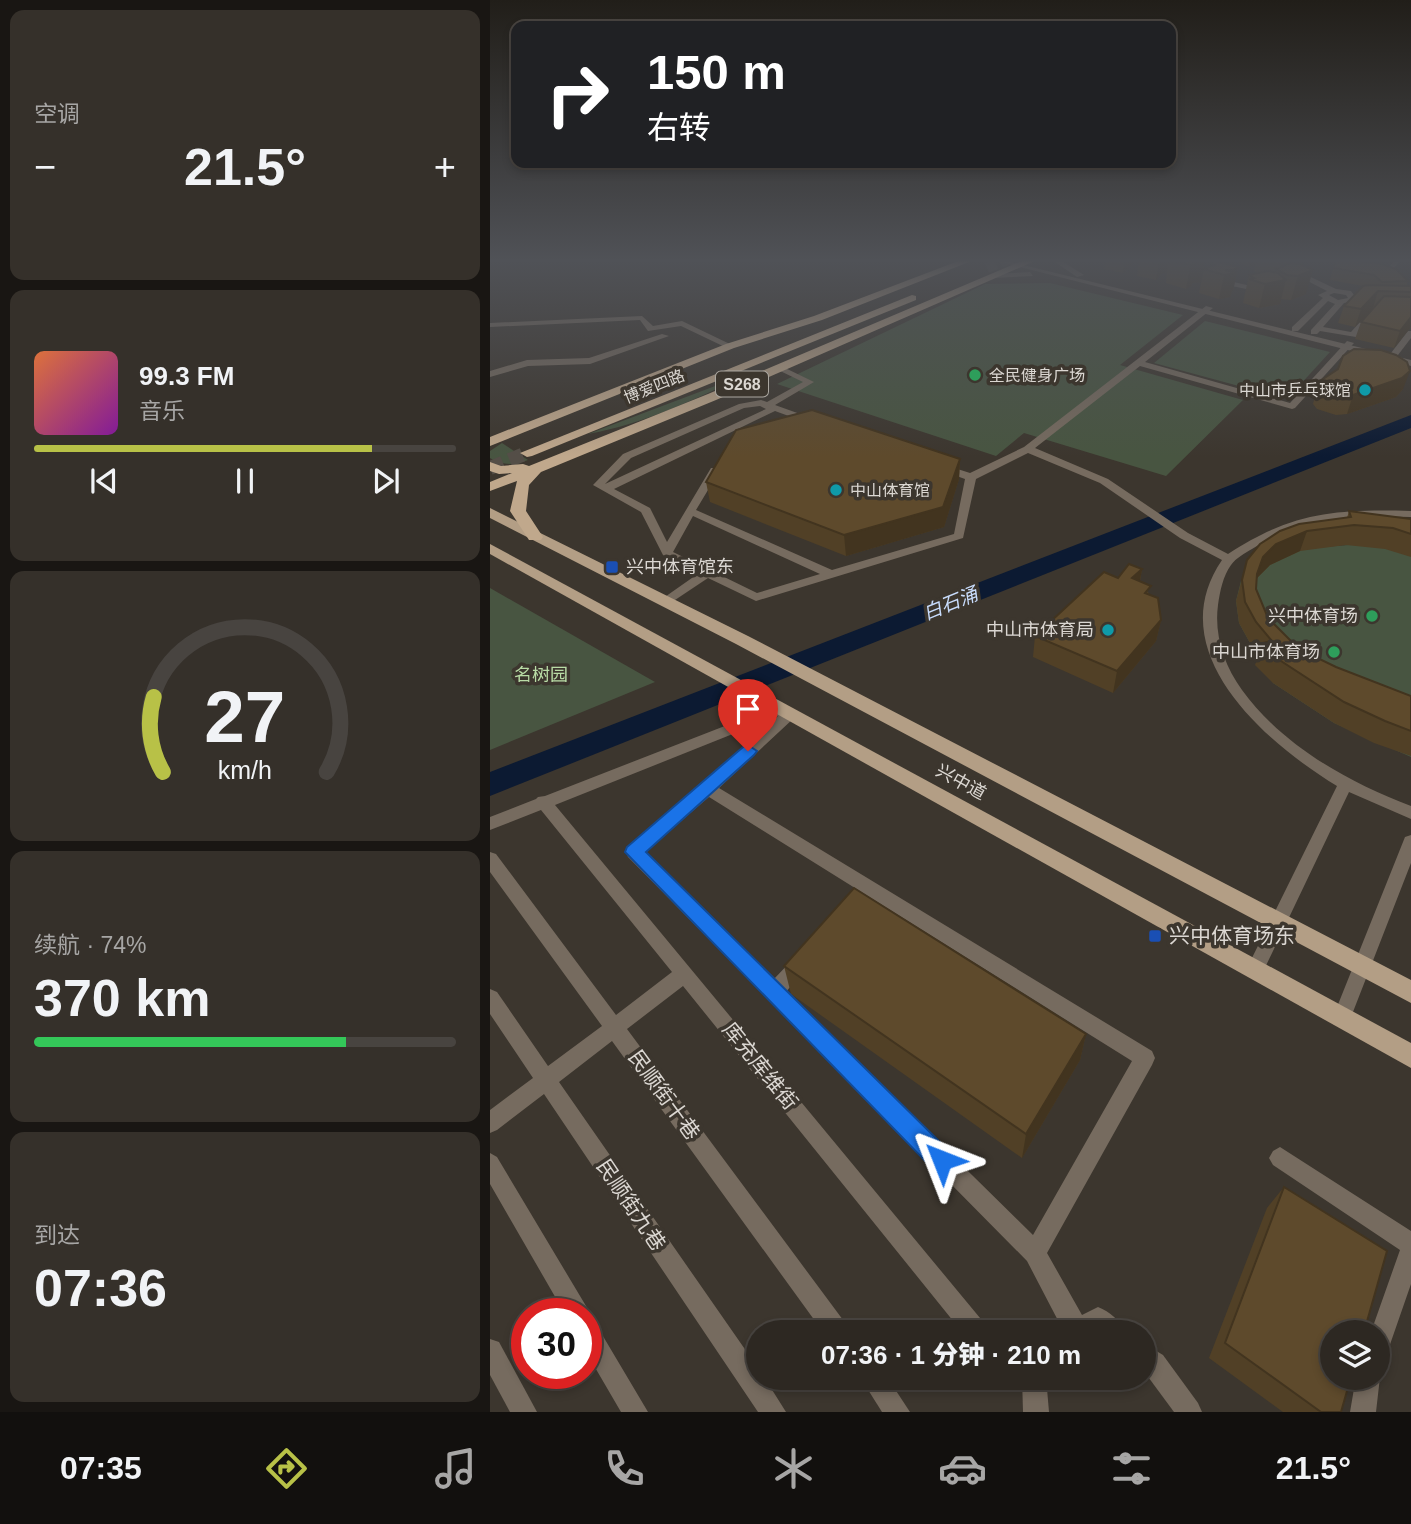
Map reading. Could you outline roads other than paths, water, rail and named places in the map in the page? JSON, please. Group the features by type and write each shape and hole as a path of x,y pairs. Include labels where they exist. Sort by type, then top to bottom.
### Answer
{"highway":[{"name":"S268","path":"490,442 730,346 793,326"},
{"path":"554,430 575,415 603,403 798,326"},
{"name":"博爱四路","path":"512,446 809,326"},
{"name":"博爱四路","path":"527,453 846,326"},
{"name":"S268","path":"490,487 878,326"},
{"path":"760,360 782,356 830,338 862,334"},
{"path":"490,466 499,470 538,466"},
{"path":"535,537 518,511 522,484 538,466"}],"main road":[{"name":"兴中道","path":"490,512 755,647 1411,992"},
{"path":"490,530 514,526"},
{"name":"兴中道","path":"490,548 1411,1056"}],"street":[{"path":"648,326 651,329 667,326"},
{"path":"688,326 730,346"},
{"path":"934,464 971,477 1028,449 1186,326"},
{"path":"1271,326 1411,363"},
{"path":"1281,326 1353,335 1362,326"},
{"path":"1295,329 1298,326"},
{"path":"1315,330 1319,326"},
{"path":"1315,330 1349,345 1411,357"},
{"path":"1395,353 1411,333"},
{"path":"490,374 527,363 590,361 665,336"},
{"path":"1138,363 1292,406 1349,345"},
{"path":"606,489 771,407 810,382 778,368"},
{"path":"824,426 761,403 742,406 627,456 598,485 646,510 667,553 756,597 959,536 971,477"},
{"path":"789,428 812,422"},
{"path":"1028,449 1112,485 1206,550 1229,559"},
{"path":"667,553 723,456"},
{"path":"690,511 831,574"},
{"path":"1411,514 1358,513 1326,516 1289,525 1257,539 1229,559 1214,587 1209,620 1218,659 1242,700 1284,742 1345,785 1411,813"},
{"path":"666,602 707,573"},
{"path":"785,712 708,789 634,852 1035,1253 1071,1320"},
{"path":"490,824 543,801 785,712"},
{"path":"1255,970 1345,785"},
{"path":"708,789 864,892 1145,1058 1035,1253"},
{"name":"库充库维街","path":"543,801 966,1320"},
{"path":"1342,1017 1364,967 1411,842"},
{"name":"民顺街十巷","path":"490,859 829,1320"},
{"path":"774,992 808,954"},
{"path":"490,1123 684,974"},
{"name":"民顺街九巷","path":"490,998 772,1412"},
{"path":"1280,1158 1411,1244"},
{"path":"490,1164 569,1298"},
{"path":"1387,1320 1411,1252"},
{"path":"490,1351 524,1412"},
{"path":"602,1356 635,1412"},
{"path":"1156,1367 1189,1412"},
{"path":"881,1390 897,1412"},
{"path":"1035,1390 1036,1412"},
{"path":"1363,1412 1366,1390"}],"waterway":[{"name":"白石涌","path":"490,784 1411,421"}],"tunnel":[{"path":"490,468 527,453"}],"place":[{"name":"全民健身广场","path":"975,375"},
{"name":"中山市乒乓球馆","path":"1365,390"},
{"name":"中山体育馆","path":"836,490"},
{"name":"兴中体育馆东","path":"612,567"},
{"name":"兴中体育场","path":"1372,616"},
{"name":"中山市体育局","path":"1108,630"},
{"name":"中山市体育场","path":"1334,652"},
{"name":"兴中体育场东","path":"1155,936"}],"park label":[{"name":"名树园","path":"541,675"}]}
